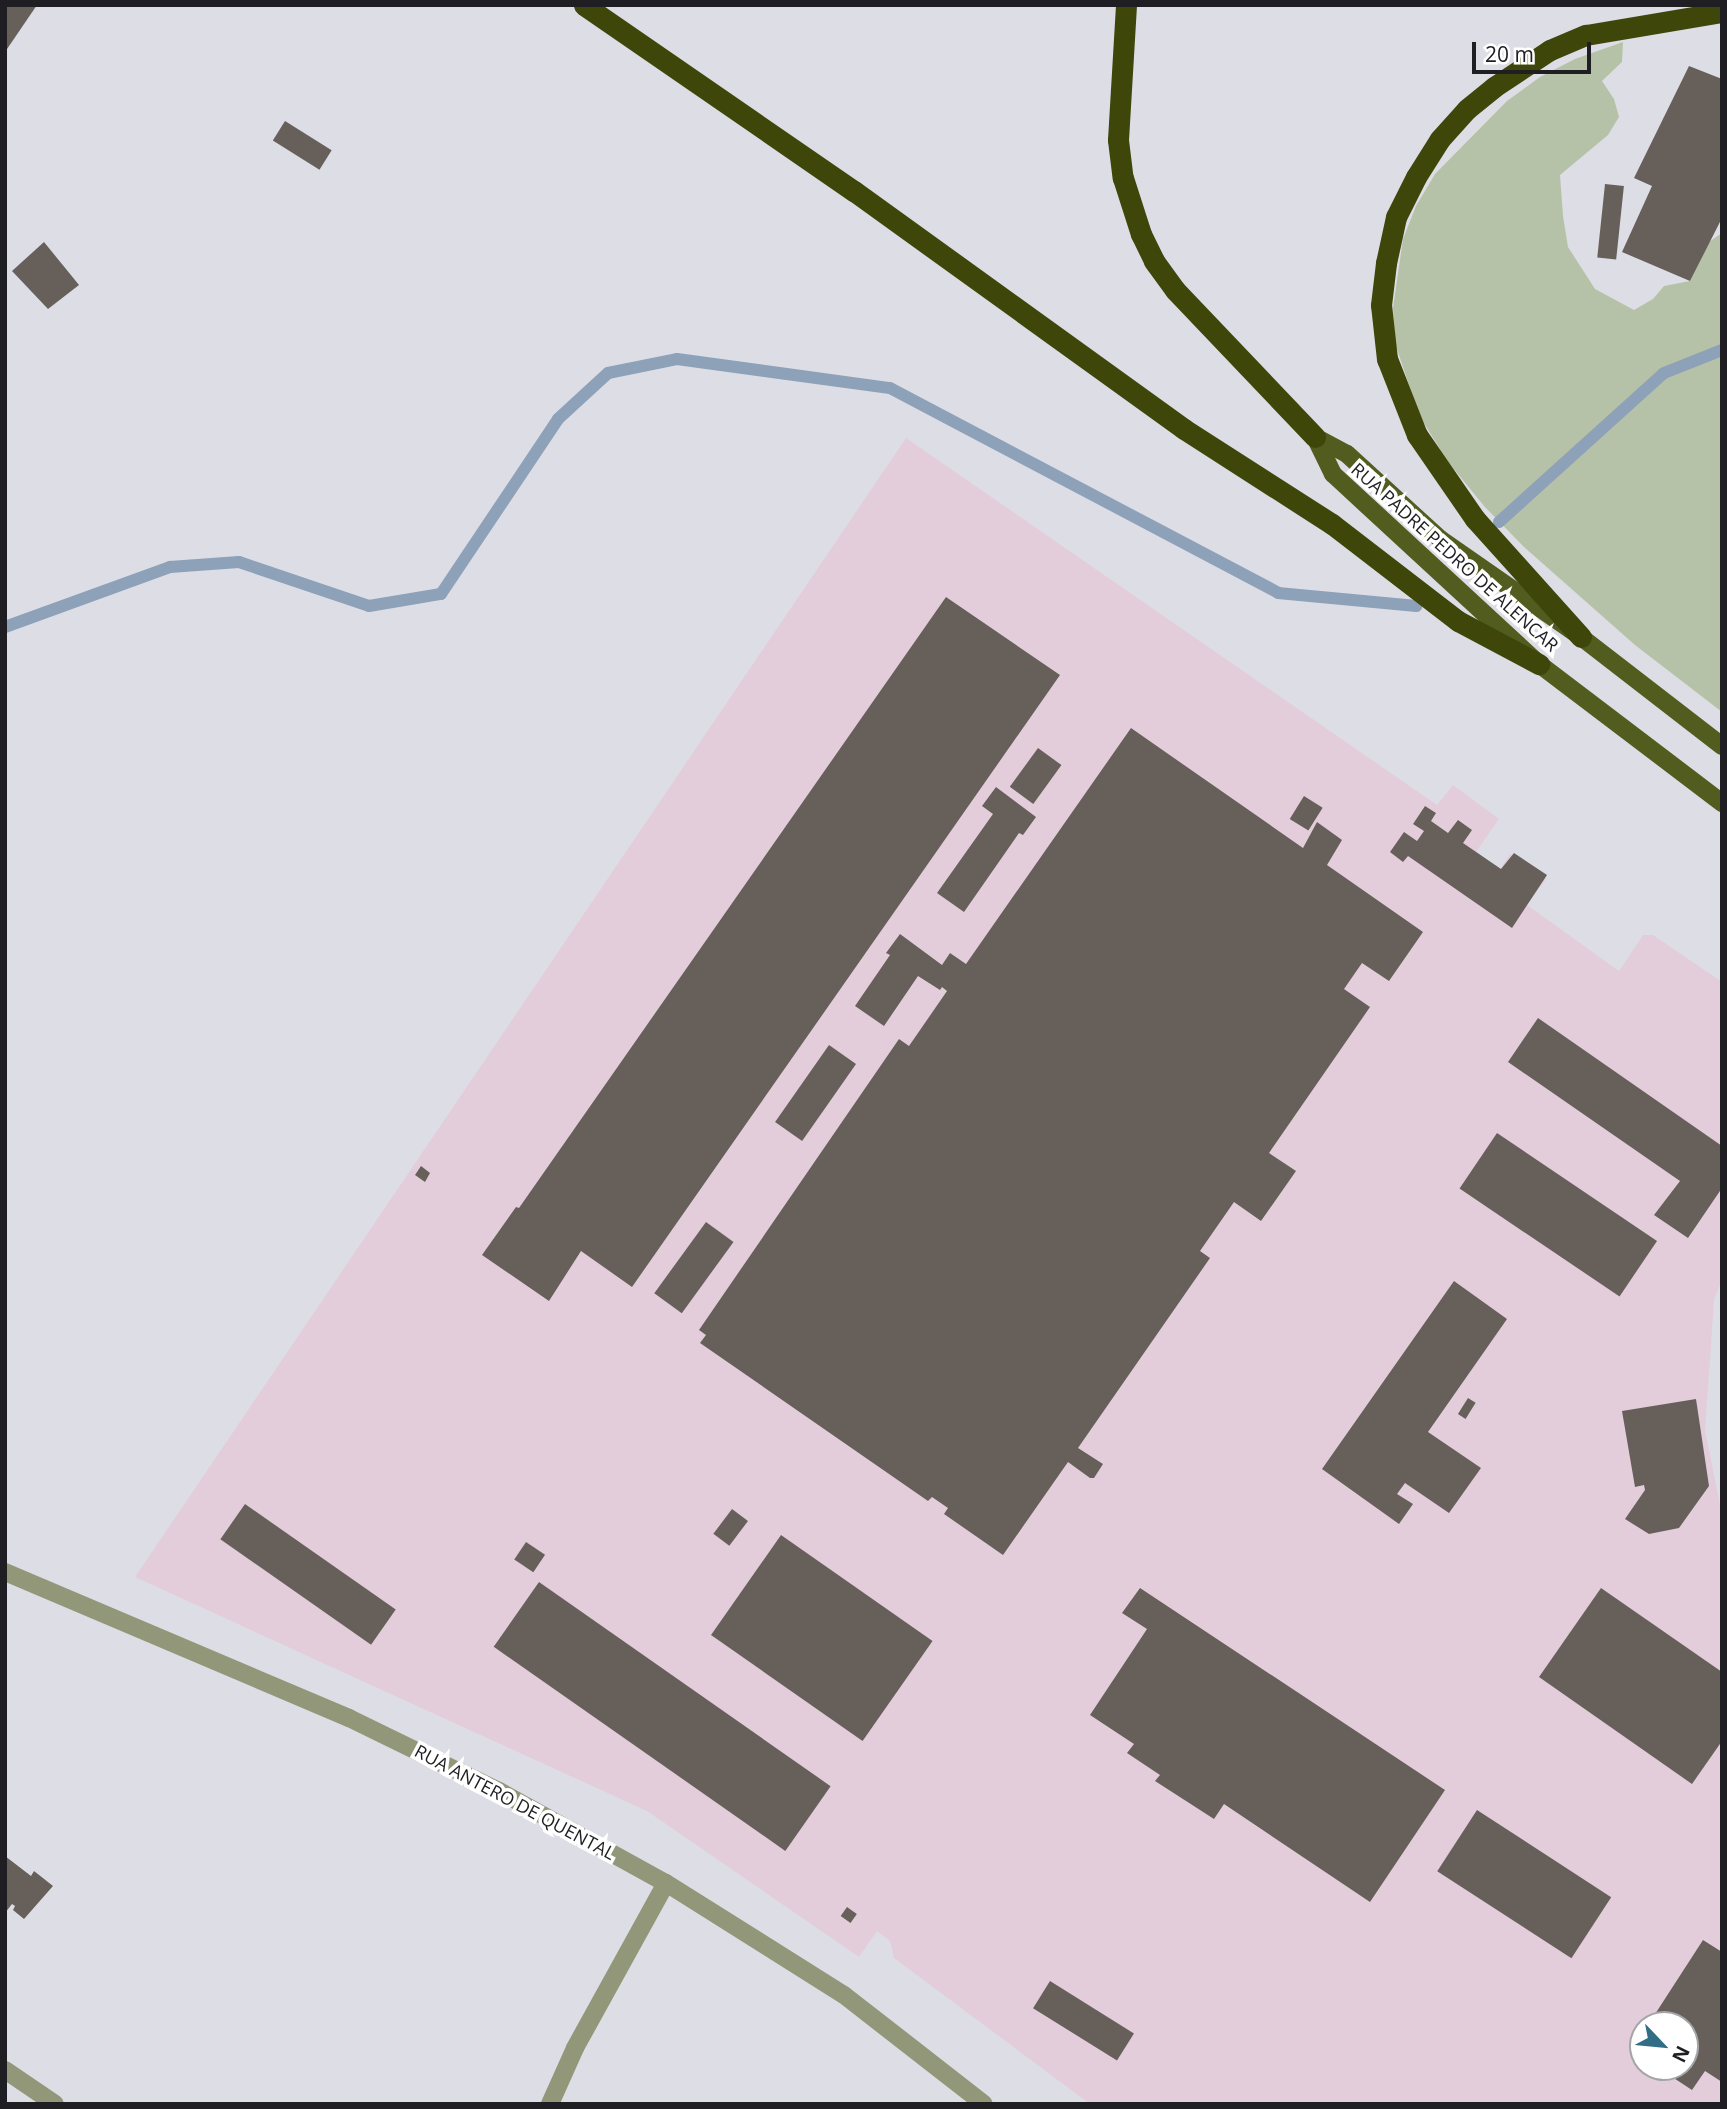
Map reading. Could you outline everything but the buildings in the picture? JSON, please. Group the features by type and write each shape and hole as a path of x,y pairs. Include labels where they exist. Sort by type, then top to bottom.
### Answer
{"highway":[{"path":"584,5 855,191 1184,429 1332,524 1458,621 1539,664"},
{"path":"1126,5 1118,140 1124,178 1141,234 1154,261 1197,315 1315,437"},
{"path":"1581,637 1475,519 1417,435 1387,359 1381,305 1386,263 1396,217 1416,177 1440,139 1467,109 1512,74 1550,50 1586,35 1722,12"}],"main road":[{"name":"RUA PADRE PEDRO DE ALENCAR","path":"1315,437 1333,474 1539,664 1722,803"},
{"name":"RUA PADRE PEDRO DE ALENCAR","path":"1315,437 1347,454 1440,538 1581,637 1722,746"}],"street":[{"name":"RUA ANTERO DE QUENTAL","path":"5,1572 349,1718 499,1791 666,1883 844,1995 984,2104"},
{"path":"550,2104 575,2048 666,1883"},
{"path":"5,2070 55,2104"}],"shaded area":[{"path":"906,438 1437,805 1453,785 1499,819 1476,852 1500,869 1510,854 1546,879 1527,905 1619,971 1643,935 1653,935 1722,982 1722,1279 1714,1300 1705,1431 1722,1514 1722,2104 1090,2104 894,1958 890,1941 877,1931 859,1957 647,1811 135,1577"}],"green space":[{"path":"1623,42 1622,62 1602,81 1614,99 1619,117 1608,135 1560,175 1563,216 1568,247 1595,289 1634,310 1653,299 1664,286 1690,281 1709,242 1722,233 1722,712 1635,645 1523,546 1485,507 1448,462 1419,415 1395,343 1393,308 1403,239 1416,206 1435,174 1507,101 1540,77 1575,59"}],"waterway":[{"path":"1499,522 1664,373 1722,350"},
{"path":"5,627 170,567 239,562 369,606 441,594 558,419 608,373 677,359 890,388 1278,593 1416,606"}]}
